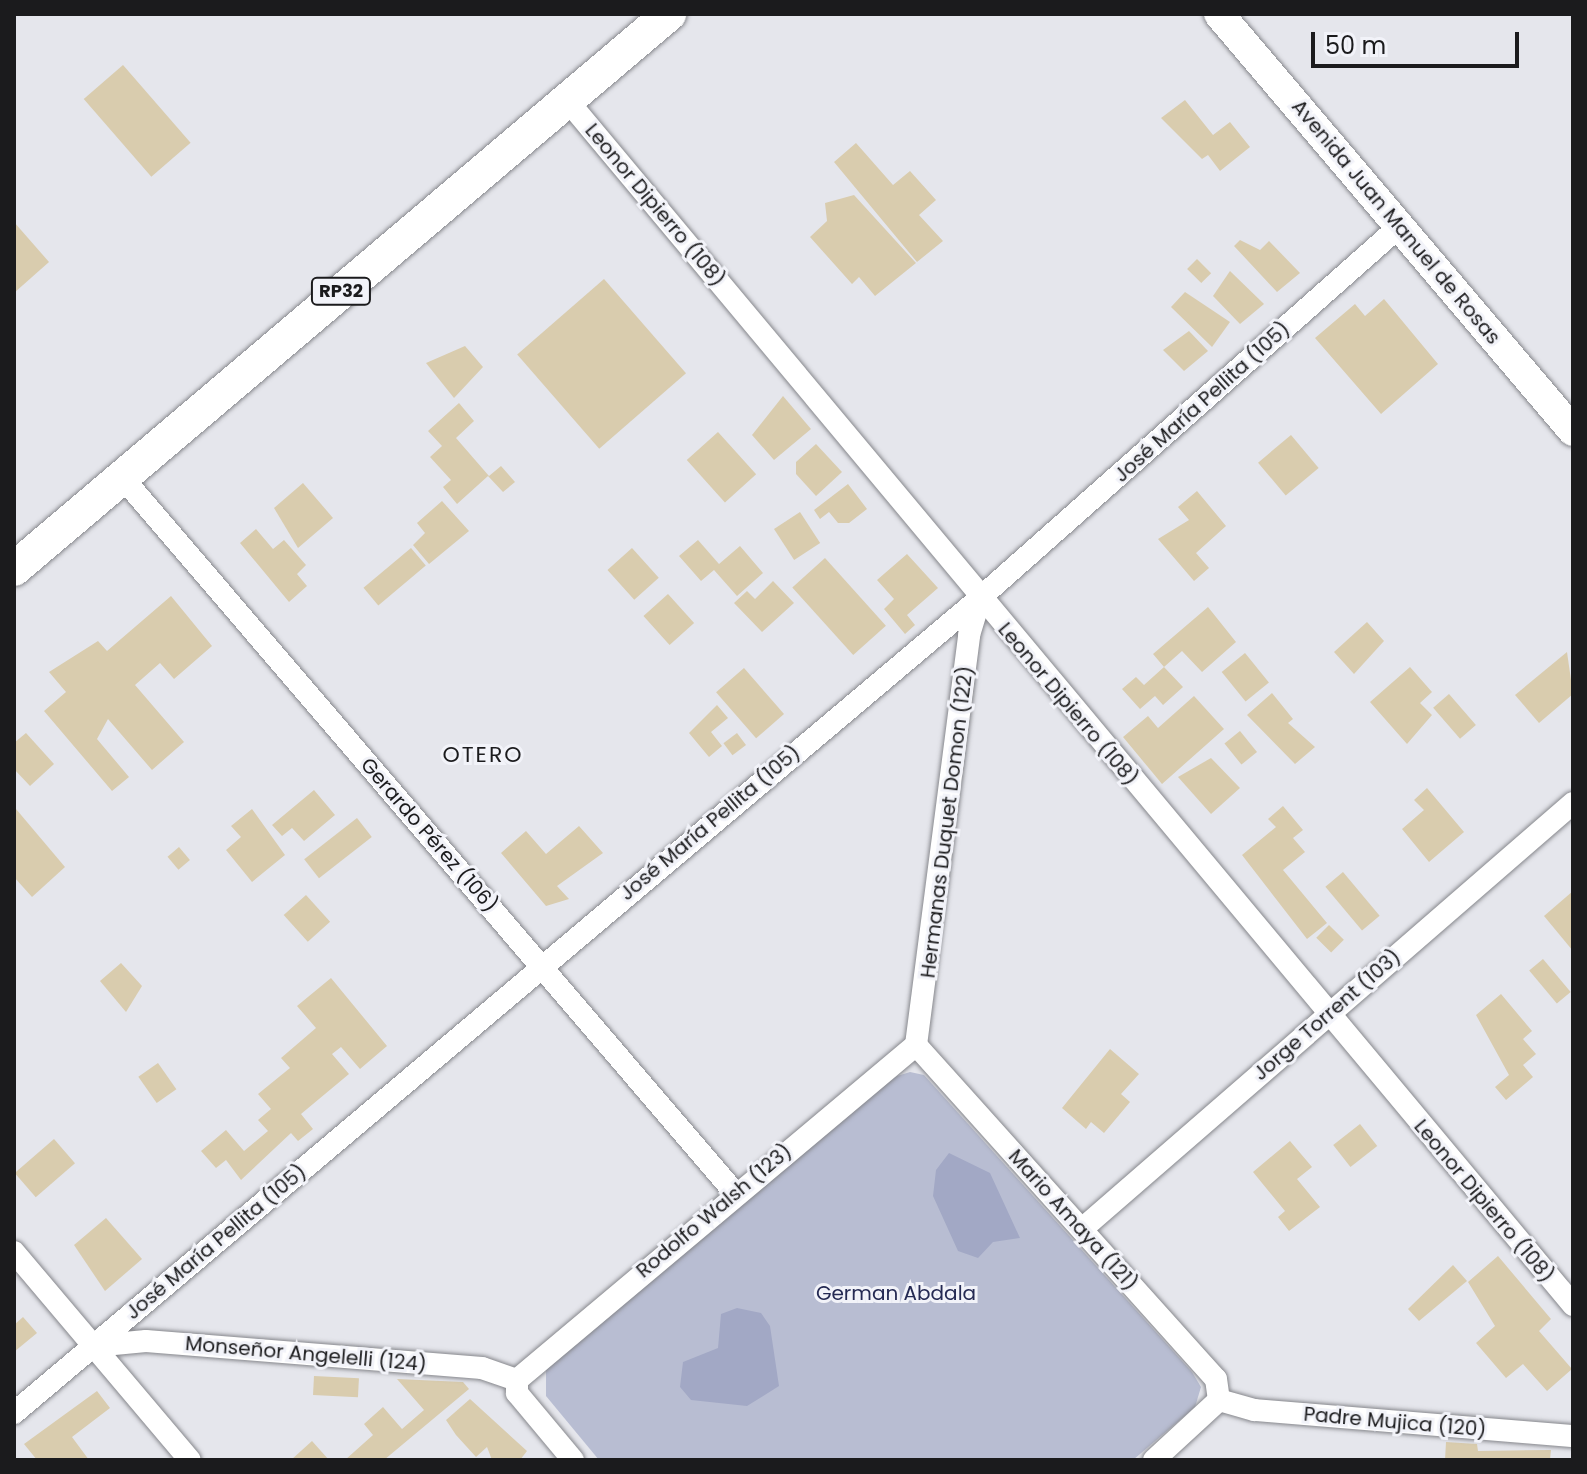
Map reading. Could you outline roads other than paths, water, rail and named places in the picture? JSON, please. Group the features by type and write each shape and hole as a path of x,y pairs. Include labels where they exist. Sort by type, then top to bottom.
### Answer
{"main road":[{"name":"RP32","path":"14,569 669,14"},
{"name":"Avenida Juan Manuel de Rosas","path":"1219,14 1573,431"}],"street":[{"name":"Leonor Dipierro (108)","path":"567,100 1327,1015 1573,1305"},
{"name":"José María Pellita (105)","path":"14,1413 540,965 980,598 1400,226"},
{"name":"Gerardo Pérez (106)","path":"122,477 735,1193"},
{"name":"Hermanas Duquet Domon (122)","path":"916,1045 969,635 980,598"},
{"name":"Jorge Torrent (103)","path":"1082,1229 1573,803"},
{"name":"Rodolfo Walsh (123)","path":"517,1380 735,1193 916,1045"},
{"name":"Mario Amaya (121)","path":"916,1045 1216,1379 1219,1400"},
{"path":"14,1252 190,1460"},
{"name":"Monseñor Angelelli (124)","path":"93,1346 207,1346 482,1368 517,1380"},
{"path":"517,1380 517,1393 573,1460"},
{"path":"1154,1460 1219,1400"},
{"name":"Padre Mujica (120)","path":"1219,1400 1255,1410 1573,1436"}],"district":[{"name":"OTERO","path":"483,755"}],"park label":[{"name":"German Abdala","path":"896,1293"}]}
